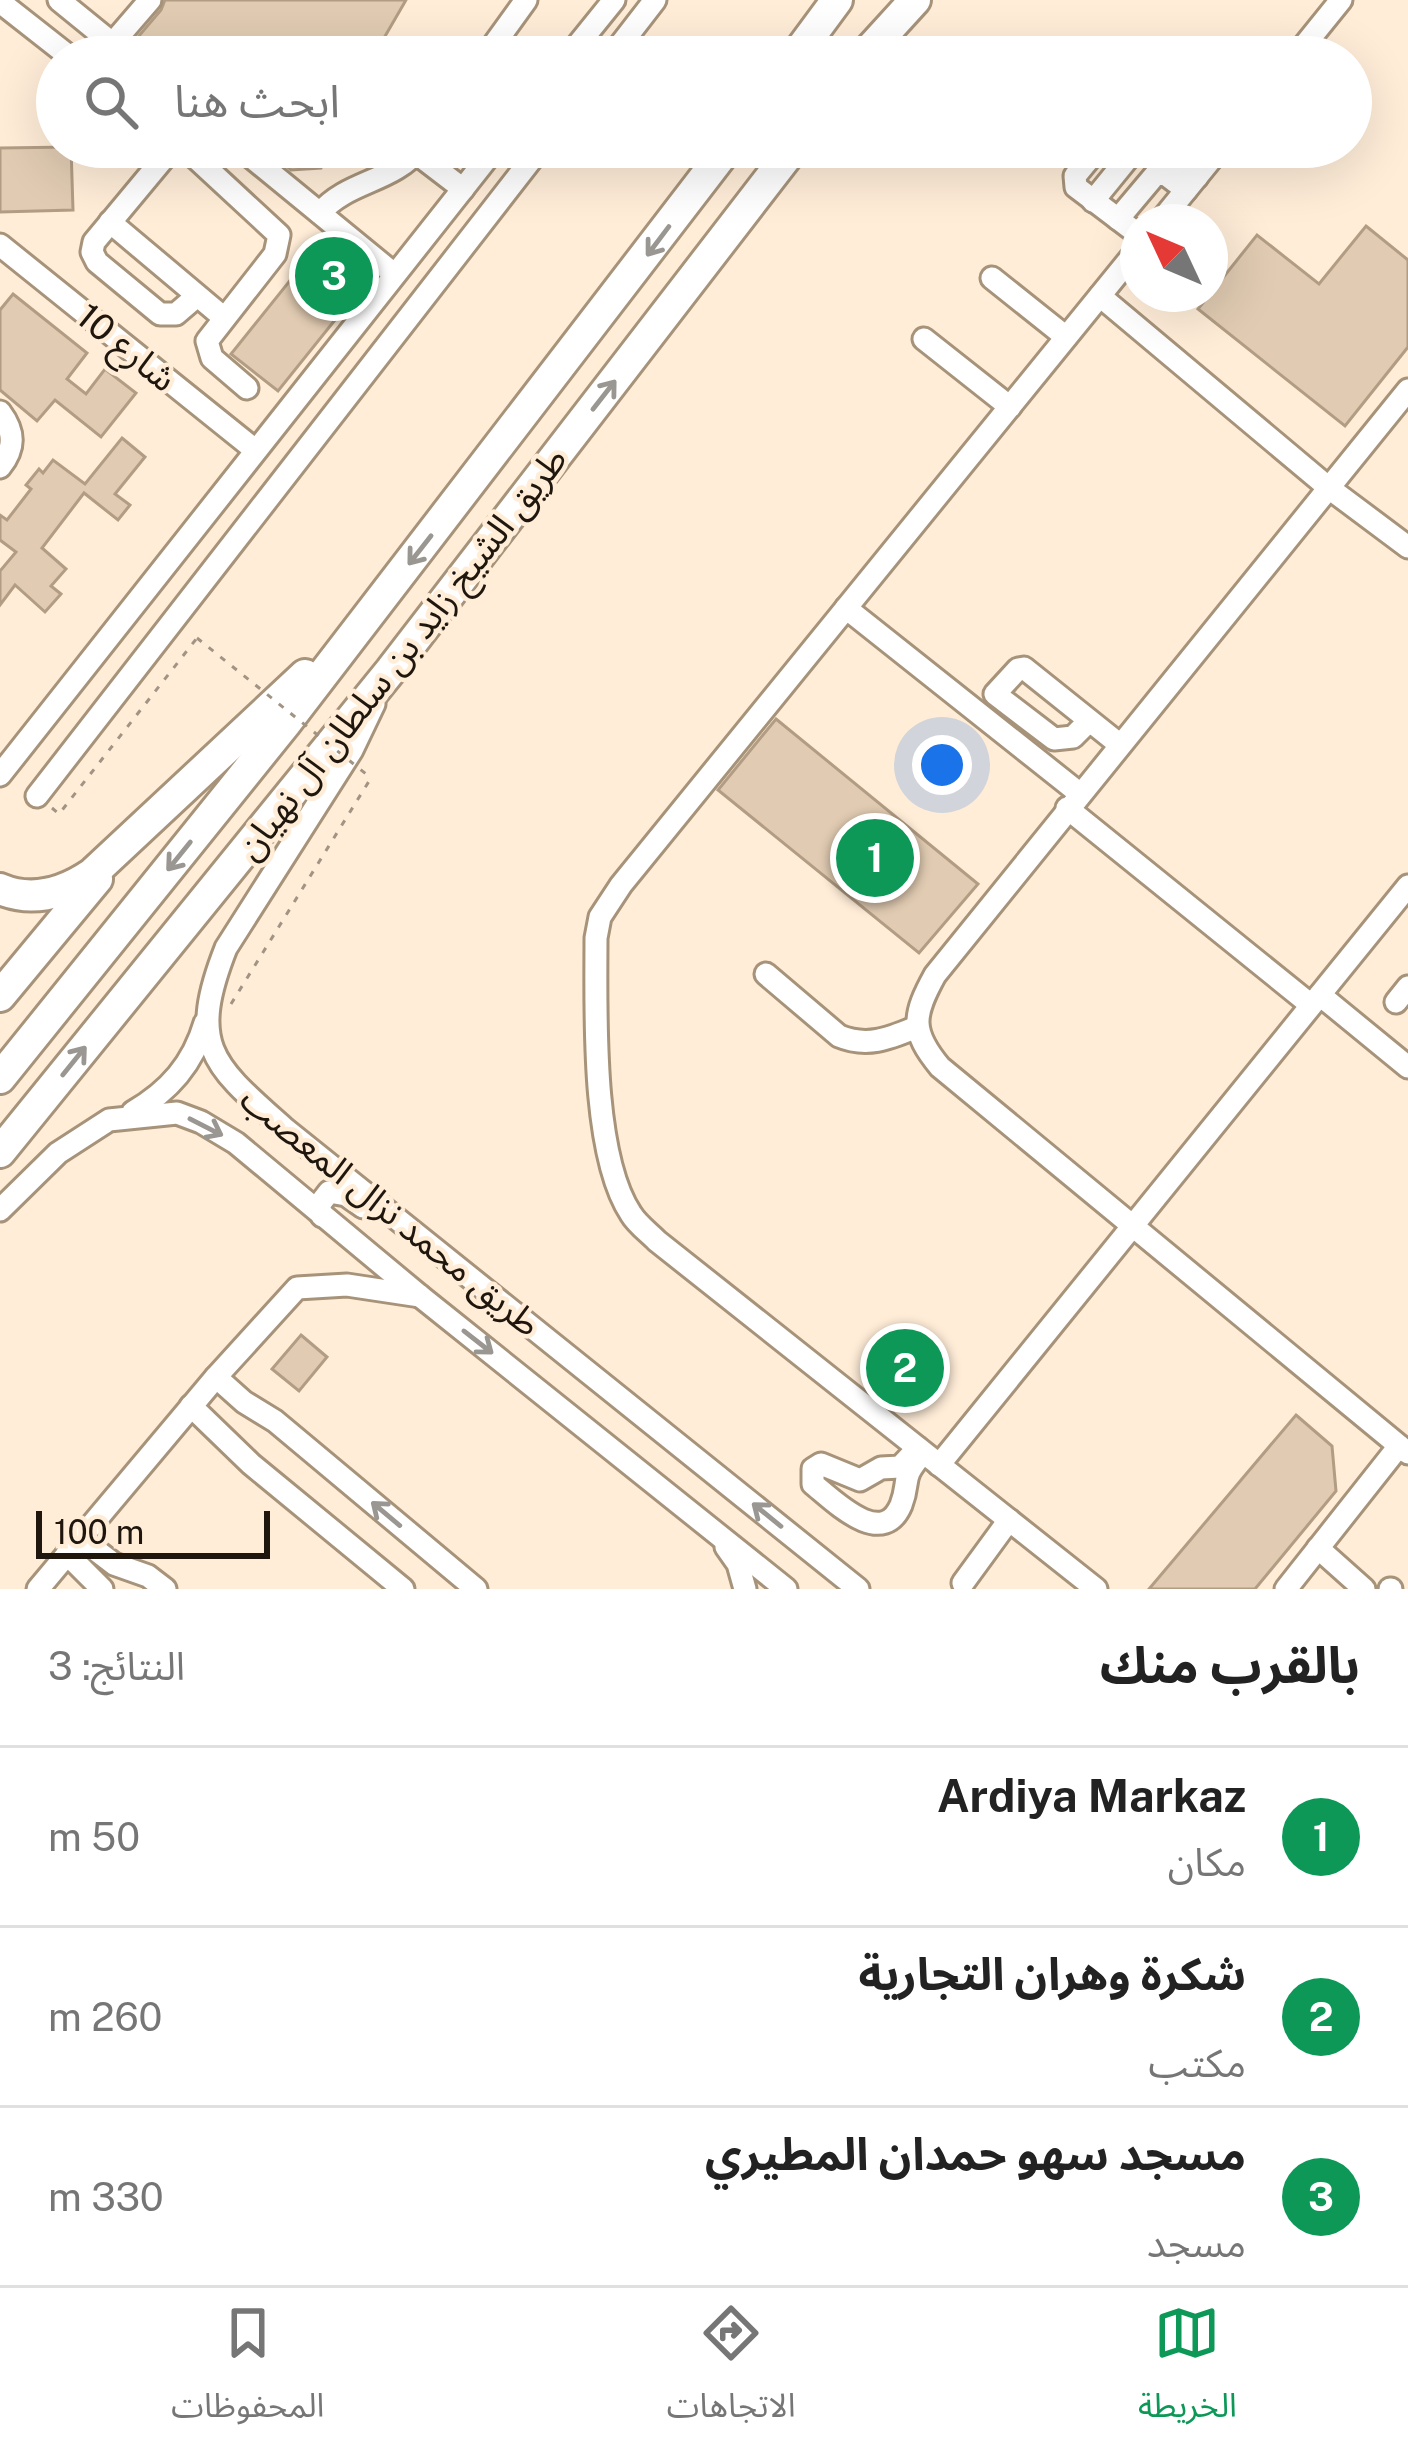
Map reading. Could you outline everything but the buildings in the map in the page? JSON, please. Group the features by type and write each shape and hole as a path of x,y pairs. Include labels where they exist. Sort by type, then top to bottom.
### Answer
{"highway":[{"path":"810,36 837,0"},
{"path":"877,36 902,0"},
{"path":"882,36 916,0"},
{"name":"طريق الشيخ زايد بن سلطان آل نهيان","path":"0,1078 366,620 712,168"},
{"name":"طريق الشيخ زايد بن سلطان آل نهيان","path":"0,1152 391,670 778,168"},
{"path":"0,889 29,896 70,889 92,874 366,620"},
{"path":"0,996 148,820"}],"street":[{"path":"59,0 103,36"},
{"path":"128,36 150,0"},
{"path":"500,36 526,0"},
{"path":"585,36 614,0"},
{"path":"628,36 656,0"},
{"path":"1312,36 1341,0"},
{"path":"0,2 43,36"},
{"path":"156,168 94,242 94,258 155,312 176,314 197,296"},
{"path":"208,168 279,235 274,254 211,332 207,350 247,388"},
{"path":"264,168 394,274"},
{"path":"320,213 340,194 398,168"},
{"path":"439,168 463,189"},
{"path":"0,775 480,168"},
{"path":"37,796 525,168"},
{"path":"1084,168 1074,182 1118,219 1155,175 1192,183"},
{"path":"1093,201 1120,168"},
{"path":"1183,168 1192,183"},
{"path":"1175,204 1204,168"},
{"path":"110,223 223,317"},
{"path":"427,234 456,256"},
{"name":"شارع 10","path":"0,245 254,449"},
{"path":"1096,1589 657,1241 630,1213 612,1167 601,1101 596,938 608,900 1120,271"},
{"path":"992,278 1066,337"},
{"path":"1100,296 1328,488 1408,547"},
{"path":"925,340 1010,407"},
{"path":"1286,1589 1404,1449 940,1067 922,1045 918,1011 935,975 1408,390"},
{"path":"0,412 13,442 0,467"},
{"path":"846,608 979,713 1073,801 1316,1000 1408,1067"},
{"path":"979,713 1024,668 1119,745"},
{"path":"110,1120 144,1106 173,1082 200,1040 226,948 352,751 391,670"},
{"path":"995,694 1054,739 1073,737 1089,721"},
{"path":"927,1455 900,1467 881,1468 860,1480 820,1464 813,1469 813,1484 860,1521 887,1521 899,1509 903,1480 927,1455 1131,1228 1316,1000 1404,900"},
{"path":"766,974 839,1036 854,1042 875,1043 917,1027"},
{"name":"طريق محمد نزال المعصب","path":"207,1016 212,1053 235,1085 486,1293 610,1387 858,1589"},
{"name":"طريق محمد نزال المعصب","path":"0,1210 58,1154 88,1130 110,1120 177,1113 201,1122 236,1143 786,1589"},
{"path":"322,1216 323,1197 329,1192 346,1195 423,1256 486,1293"},
{"path":"38,1589 190,1406 297,1288 347,1285 420,1296"},
{"path":"216,1377 275,1420 476,1589"},
{"path":"190,1406 403,1589"},
{"path":"230,1443 236,1420 257,1410"},
{"path":"963,1583 1010,1520"},
{"path":"715,1531 738,1564 745,1589"},
{"path":"74,1546 148,1576 165,1589"},
{"path":"74,1546 104,1589 112,1574 125,1568"},
{"path":"1318,1548 1364,1589"}],"path":[{"path":"58,814 196,638 370,778 231,1003"}],"place":[{"name":"مسجد سهو حمدان المطيري","path":"334,276"},
{"name":"Ardiya Markaz","path":"875,858"},
{"name":"شكرة وهران التجارية","path":"905,1368"}]}
